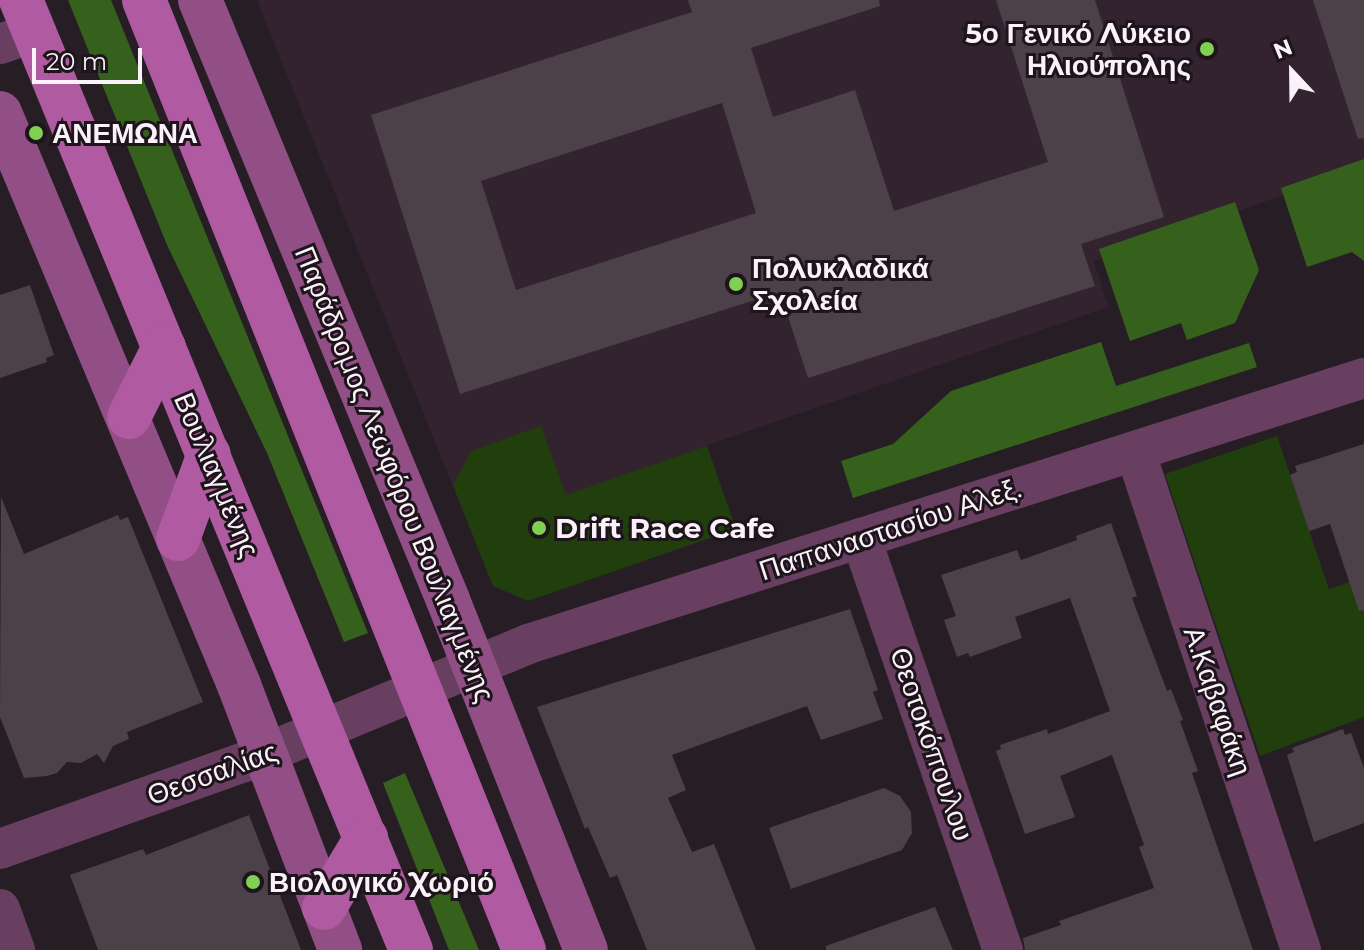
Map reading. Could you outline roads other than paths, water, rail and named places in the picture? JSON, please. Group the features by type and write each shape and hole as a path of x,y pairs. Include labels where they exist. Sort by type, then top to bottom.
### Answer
{"main road":[{"path":"144,0 524,950"},
{"name":"Βουλιαγμένης","path":"18,25 164,347 324,730 411,950"},
{"path":"129,417 164,347"},
{"path":"178,539 209,454"},
{"path":"324,908 366,838"}],"street":[{"name":"Παράδρομος Λεωφόρου Βουλιαγμένης","path":"200,0 475,667 586,950"},
{"path":"0,113 129,417 266,753 340,950"},
{"name":"Παπαναστασίου Αλεξ.","path":"421,690 528,644 1364,378"},
{"name":"Α.Καβαφάκη","path":"1135,451 1301,950"},
{"name":"Θεοτοκόπουλου","path":"861,538 1003,950"},
{"name":"Θεσσαλίας","path":"0,849 266,753 421,690"},
{"path":"0,909 15,950"}],"place":[{"name":"5ο Γενικό Λύκειο Ηλιούπολης","path":"1207,49"},
{"name":"ΑΝΕΜΩΝΑ","path":"36,133"},
{"name":"Πολυκλαδικά Σχολεία","path":"736,284"},
{"name":"Drift Race Cafe","path":"539,528"},
{"name":"Βιολογικό Χωριό","path":"253,882"}]}
